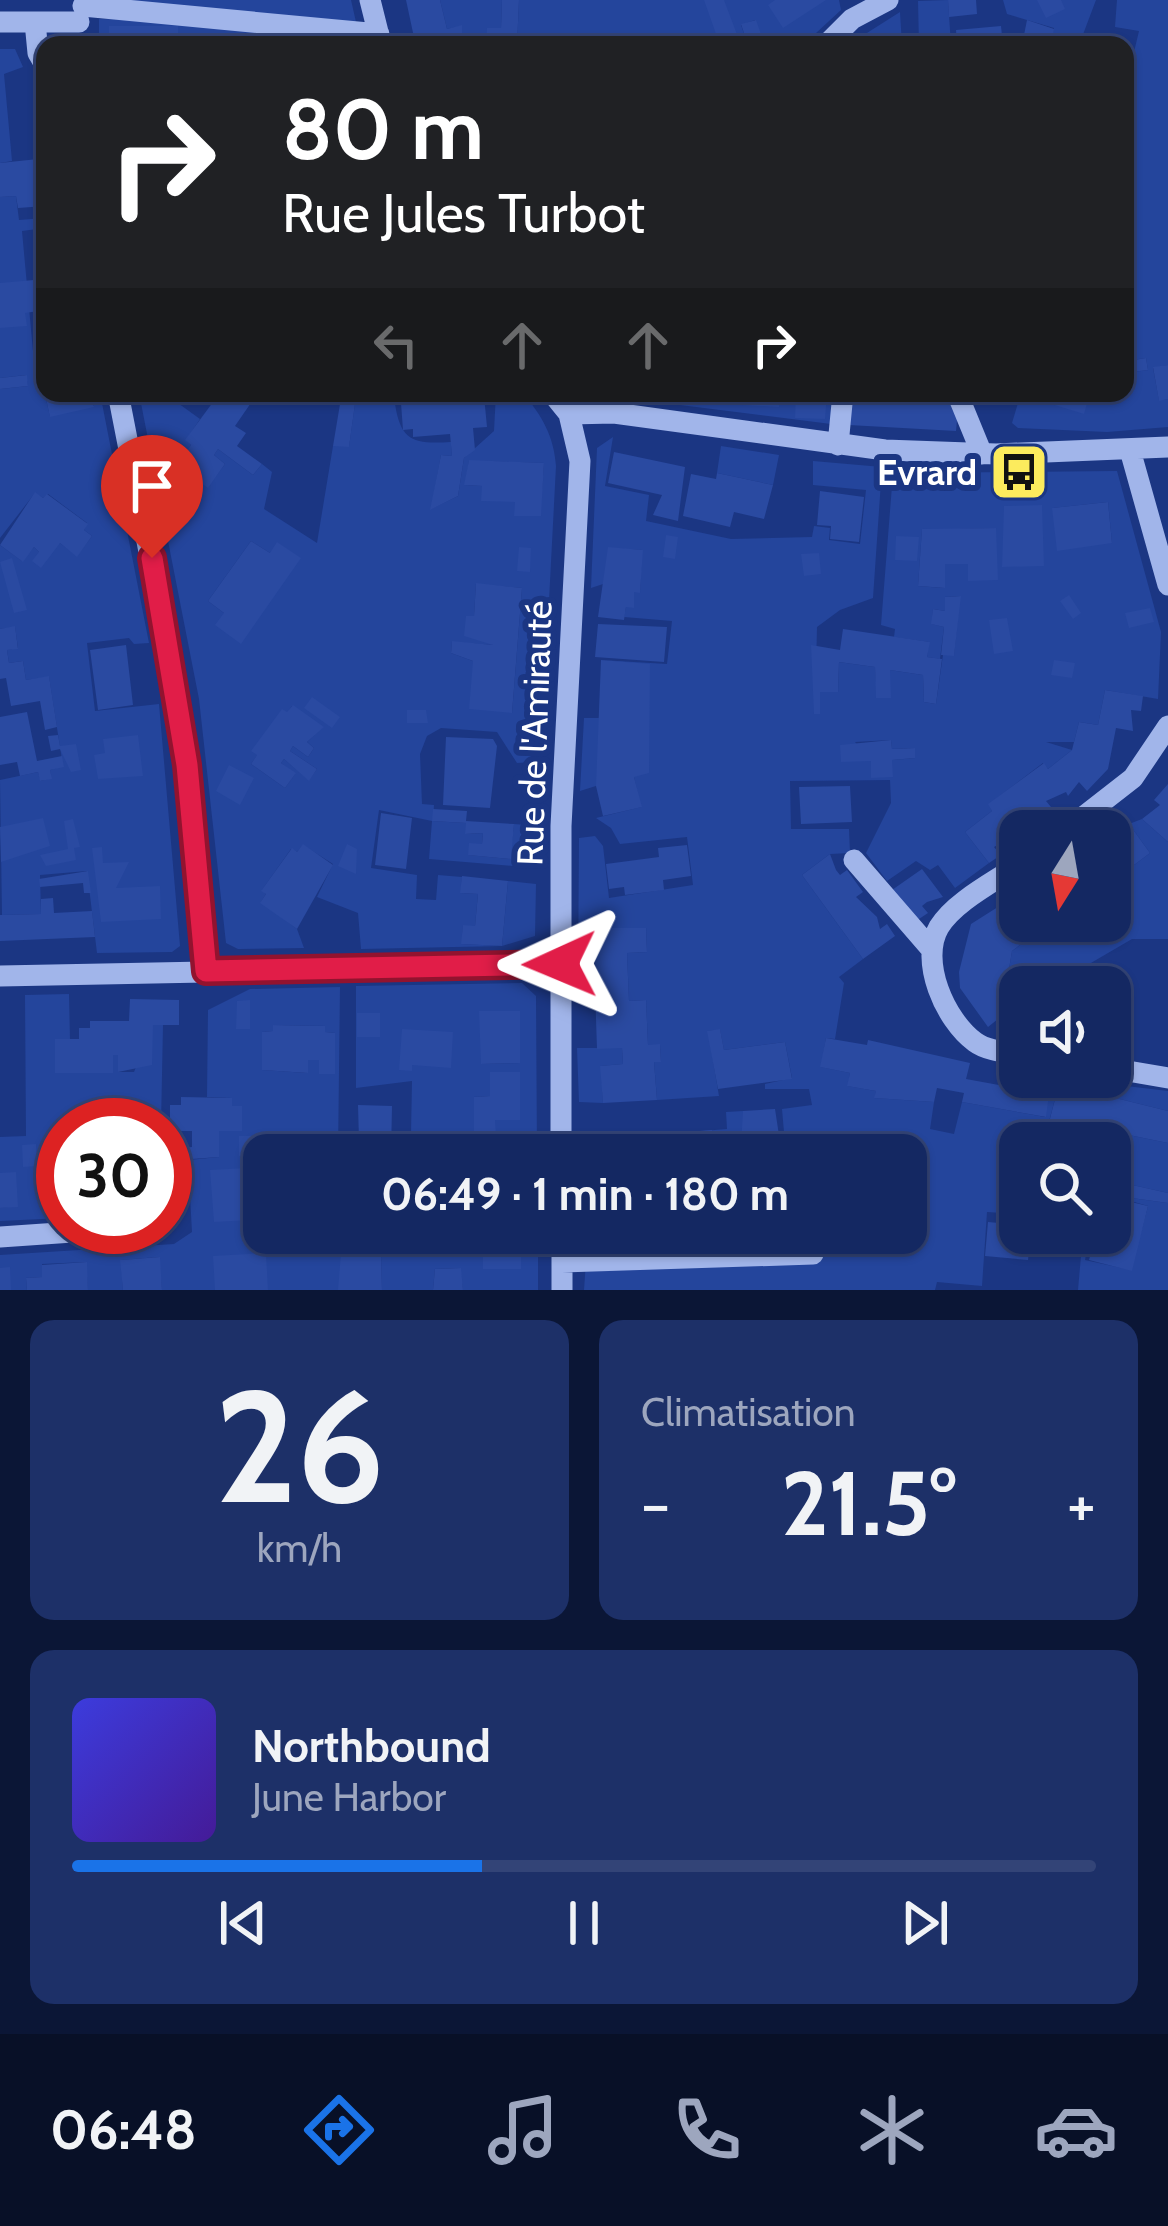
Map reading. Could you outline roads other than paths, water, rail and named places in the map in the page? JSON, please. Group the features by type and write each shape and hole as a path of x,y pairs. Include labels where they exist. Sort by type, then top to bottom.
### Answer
{"street":[{"path":"370,0 379,36"},
{"path":"835,36 852,19 888,0"},
{"path":"0,22 82,18 326,36"},
{"path":"35,22 36,36"},
{"path":"120,402 181,718 206,971"},
{"name":"Rue de l'Amirauté","path":"559,402 569,414 580,461 561,826 561,1134"},
{"path":"838,446 842,402"},
{"path":"961,402 982,454"},
{"path":"569,414 614,413 838,446 982,454 1168,447"},
{"path":"1130,450 1168,585"},
{"path":"1092,810 1133,778 1168,726"},
{"path":"854,860 931,949"},
{"path":"999,879 944,920 931,949 932,978 969,1036 983,1047 999,1050"},
{"path":"0,976 560,964"},
{"path":"1131,1072 1168,1078"},
{"path":"0,1237 36,1235"},
{"path":"562,1254 562,1290"},
{"path":"562,1262 813,1254"}],"place":[{"name":"Evrard","path":"1019,472"}]}
